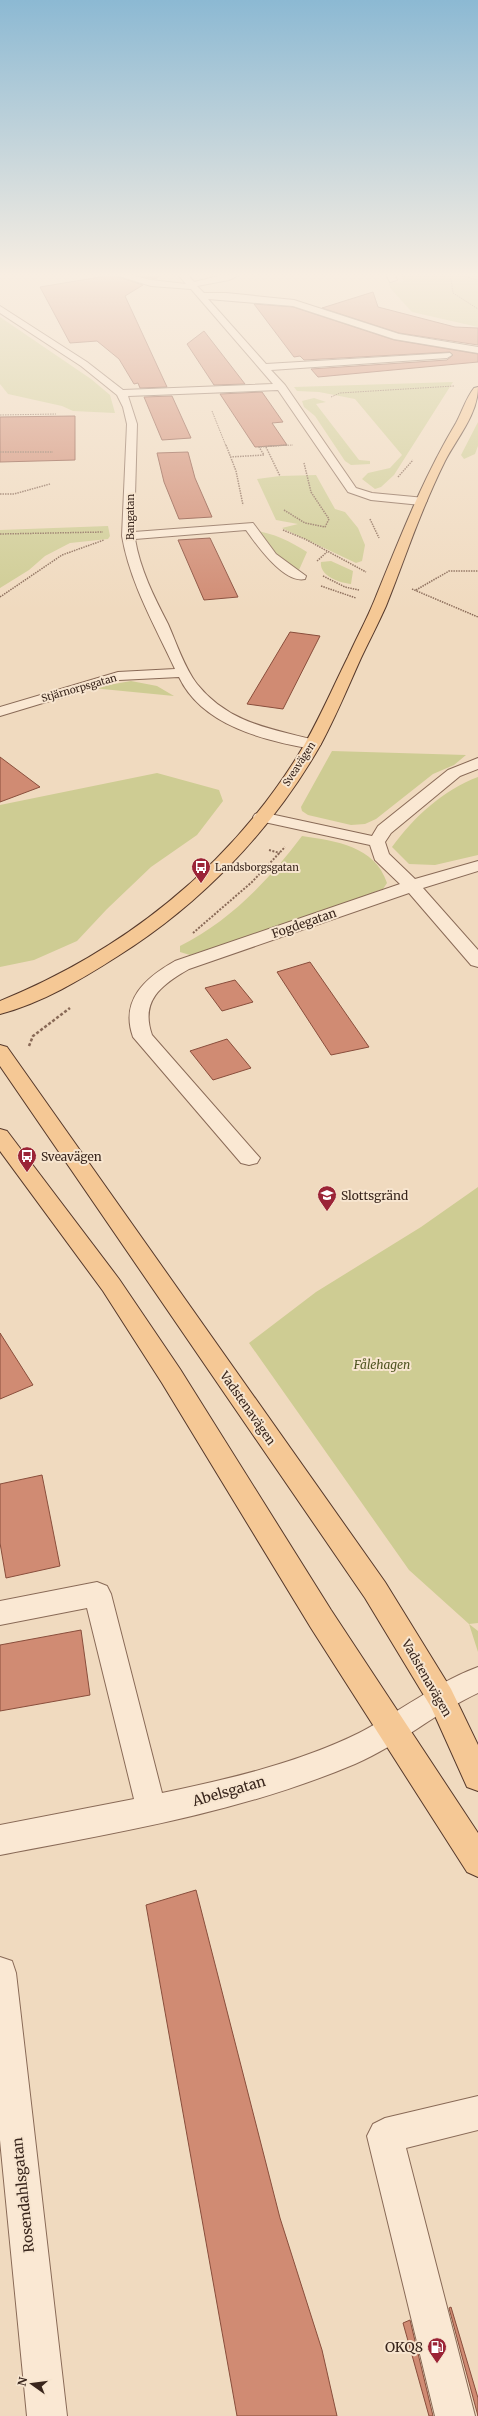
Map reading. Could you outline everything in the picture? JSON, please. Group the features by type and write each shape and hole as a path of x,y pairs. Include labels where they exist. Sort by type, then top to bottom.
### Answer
{"main road":[{"name":"Sveavägen","path":"0,1008 51,987 102,960 147,928 217,869 261,817 296,771 313,744 382,598 434,470 473,406 473,395 478,390"},
{"name":"Vadstenavägen","path":"4,1056 375,1590 441,1698 478,1777"},
{"path":"0,1136 111,1286 171,1376 321,1619 394,1729 478,1861"}],"street":[{"name":"Bangatan","path":"112,386 121,393 128,407 132,424 129,533 132,553 144,589 169,637 183,673 200,696 252,731 280,740 313,744"},
{"path":"121,393 281,387 352,490 370,496 421,502"},
{"path":"129,533 249,526 272,557 300,576"},
{"name":"Stjärnorpsgatan","path":"0,712 118,676 183,673"},
{"path":"478,763 454,774 384,830 377,842 381,856 412,886 478,960"},
{"path":"261,817 377,842"},
{"name":"Fogdegatan","path":"249,1158 142,1037 137,1019 143,1001 155,981 182,965 412,886 478,866"},
{"path":"0,1613 97,1594 152,1812"},
{"name":"Abelsgatan","path":"0,1840 152,1812 221,1795 327,1761 394,1729 441,1698 478,1680"},
{"name":"Rosendahlsgatan","path":"0,1973 47,2416"},
{"path":"455,2416 385,2136 478,2113"}],"path":[{"path":"331,397 340,393 455,386"},
{"path":"202,390 208,400 230,457 249,526 270,528 297,535 344,563 366,572"},
{"path":"0,415 56,414"},
{"path":"230,457 264,455 259,447 290,445"},
{"path":"266,447 280,476"},
{"path":"0,452 53,452"},
{"path":"284,510 305,523 325,527 329,519 311,492 303,458"},
{"path":"0,494 14,494 50,484"},
{"path":"0,534 51,531 129,533"},
{"path":"0,597 72,549 129,533"},
{"path":"316,563 327,552"},
{"path":"416,590 449,571 478,571"},
{"path":"322,575 345,587 363,591"},
{"path":"410,588 478,617"},
{"path":"192,934 252,882 280,853 301,826"},
{"path":"4,1056 26,1054 33,1036 75,1004"}],"green space":[{"path":"1,386 99,386 110,395 115,413 73,411 62,406 8,394"},
{"path":"451,386 394,475 381,487 375,489 362,479 368,473 390,468 402,455 355,399 319,392 297,391 294,387"},
{"path":"314,398 326,402 316,404 359,460 370,461 370,464 351,465 345,461 315,416 304,407 302,401"},
{"path":"478,422 478,446 475,454 464,459 461,455"},
{"path":"316,475 335,509 345,512 358,528 365,545 362,561 356,563 282,528 298,524 276,520 257,479 280,476"},
{"path":"108,526 110,536 108,539 70,543 45,556 29,570 0,588 0,530"},
{"path":"253,531 267,533 281,538 307,552 299,570 273,555"},
{"path":"331,561 353,571 351,584 331,578 323,571 321,562"},
{"path":"131,681 157,686 174,696 92,688"},
{"path":"332,751 466,755 454,765 433,774 376,819 365,824 351,825 308,815 302,811 301,807"},
{"path":"157,773 219,790 223,801 197,835 151,867 107,909 77,941 34,960 0,967 0,805"},
{"path":"478,777 478,855 435,865 409,864 392,847 410,825 441,797 453,789"},
{"path":"302,836 341,843 364,853 381,871 387,883 383,889 261,933 190,955 180,952 180,946 215,925 247,898 276,868"},
{"name":"Fålehagen","path":"478,1187 478,1623 469,1624 409,1570 249,1343 316,1292 421,1227"},
{"path":"469,1624 478,1631 478,1652"}],"building":[{"path":"139,386 166,386 167,387 140,388"},
{"path":"262,392 283,422 272,423 287,445 255,447 220,394"},
{"path":"172,396 191,438 162,440 144,397"},
{"path":"75,416 75,460 0,462 0,417"},
{"path":"188,452 195,478 212,517 179,519 164,482 157,453"},
{"path":"210,538 238,597 204,600 178,540"},
{"path":"290,632 320,636 283,709 247,704"},
{"path":"0,757 40,787 0,802"},
{"path":"310,962 369,1047 331,1055 277,972"},
{"path":"235,980 253,1002 222,1011 205,988"},
{"path":"227,1039 251,1068 213,1080 190,1051"},
{"path":"0,1333 33,1385 0,1399"},
{"path":"42,1475 60,1566 6,1578 0,1543 0,1484"},
{"path":"81,1630 90,1695 0,1711 0,1645"},
{"path":"196,1890 280,2218 322,2350 337,2416 237,2416 146,1905"},
{"path":"451,2307 478,2398 478,2416 449,2308"},
{"path":"410,2320 433,2416 429,2416 403,2323"}],"place":[{"name":"Landsborgsgatan","path":"201,884"},
{"name":"Sveavägen","path":"27,1173"},
{"name":"Slottsgränd","path":"327,1212"},
{"name":"OKQ8","path":"437,2364"}]}
